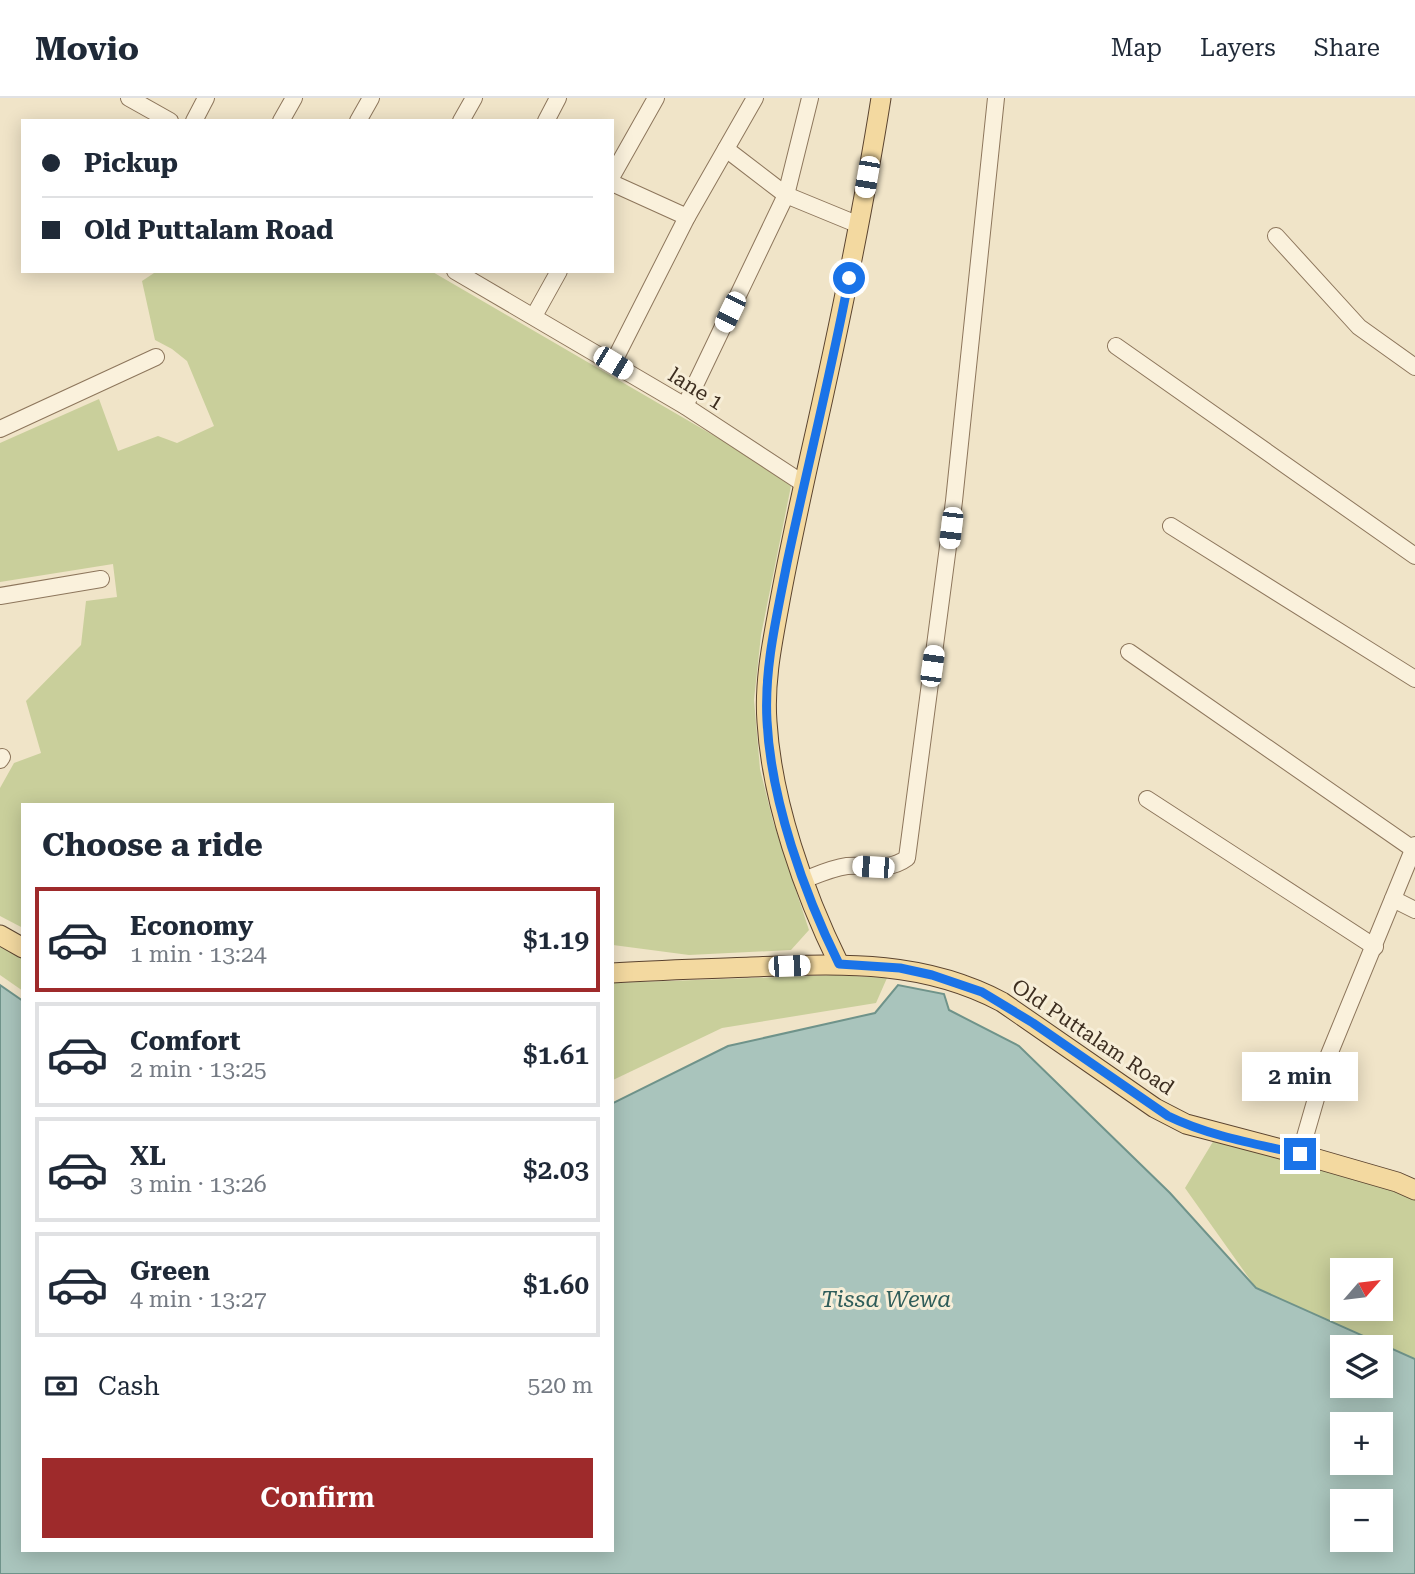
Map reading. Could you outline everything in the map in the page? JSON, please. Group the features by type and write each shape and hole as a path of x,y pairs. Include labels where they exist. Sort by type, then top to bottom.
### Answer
{"main road":[{"path":"839,964 804,880 776,784 769,748 766,706 773,639 841,316 881,98"},
{"path":"0,935 21,947"},
{"name":"Old Puttalam Road","path":"614,973 839,964 900,968 932,975 982,992 1033,1023 1168,1116 1227,1137 1300,1154 1397,1182 1415,1190"}],"street":[{"path":"129,98 166,119"},
{"path":"195,119 206,98"},
{"path":"282,119 294,98"},
{"path":"359,119 371,98"},
{"path":"462,119 474,98"},
{"path":"547,119 558,98"},
{"path":"614,172 656,98"},
{"path":"613,363 687,217 755,98"},
{"path":"685,405 786,195 810,98"},
{"path":"804,880 832,868 896,866 907,858 954,501 996,98"},
{"path":"726,149 786,195 859,225"},
{"path":"614,184 687,217"},
{"path":"1276,236 1359,327 1415,367"},
{"name":"lane 1","path":"460,273 685,405 804,484"},
{"path":"534,316 558,273"},
{"path":"1116,346 1415,556"},
{"path":"0,429 156,357"},
{"path":"1171,526 1415,679"},
{"path":"0,596 101,579"},
{"path":"1129,652 1414,847 1328,1057 1300,1154"},
{"path":"1147,799 1374,947"},
{"path":"1393,899 1415,910"}],"green space":[{"path":"154,273 434,273 792,481 761,635 754,700 760,769 773,821 809,930 791,950 689,955 614,945 614,803 21,803 21,927 0,916 0,788 14,763 41,753 26,701 81,645 86,601 117,597 113,564 0,582 0,443 99,399 118,451 158,436 177,443 214,426 187,361 155,340 142,281"},
{"path":"0,946 21,958 21,990 0,975"},
{"path":"836,975 887,978 876,1003 722,1028 614,1080 614,983"},
{"path":"1214,1140 1300,1162 1415,1198 1415,1359 1393,1349 1393,1335 1361,1335 1256,1288 1185,1188"}],"water":[{"name":"Tissa Wewa","path":"0,985 21,1000 21,1552 614,1552 614,1103 728,1046 875,1013 898,985 944,994 949,1010 1019,1046 1170,1193 1256,1288 1361,1335 1330,1335 1330,1398 1393,1398 1393,1349 1415,1359 1415,1574 0,1574"}],"route":[{"path":"849,278 781,594 766,706 769,748 788,828 804,880 839,964 900,968 932,975 982,992 1066,1044 1168,1116 1227,1137 1300,1154"}]}
